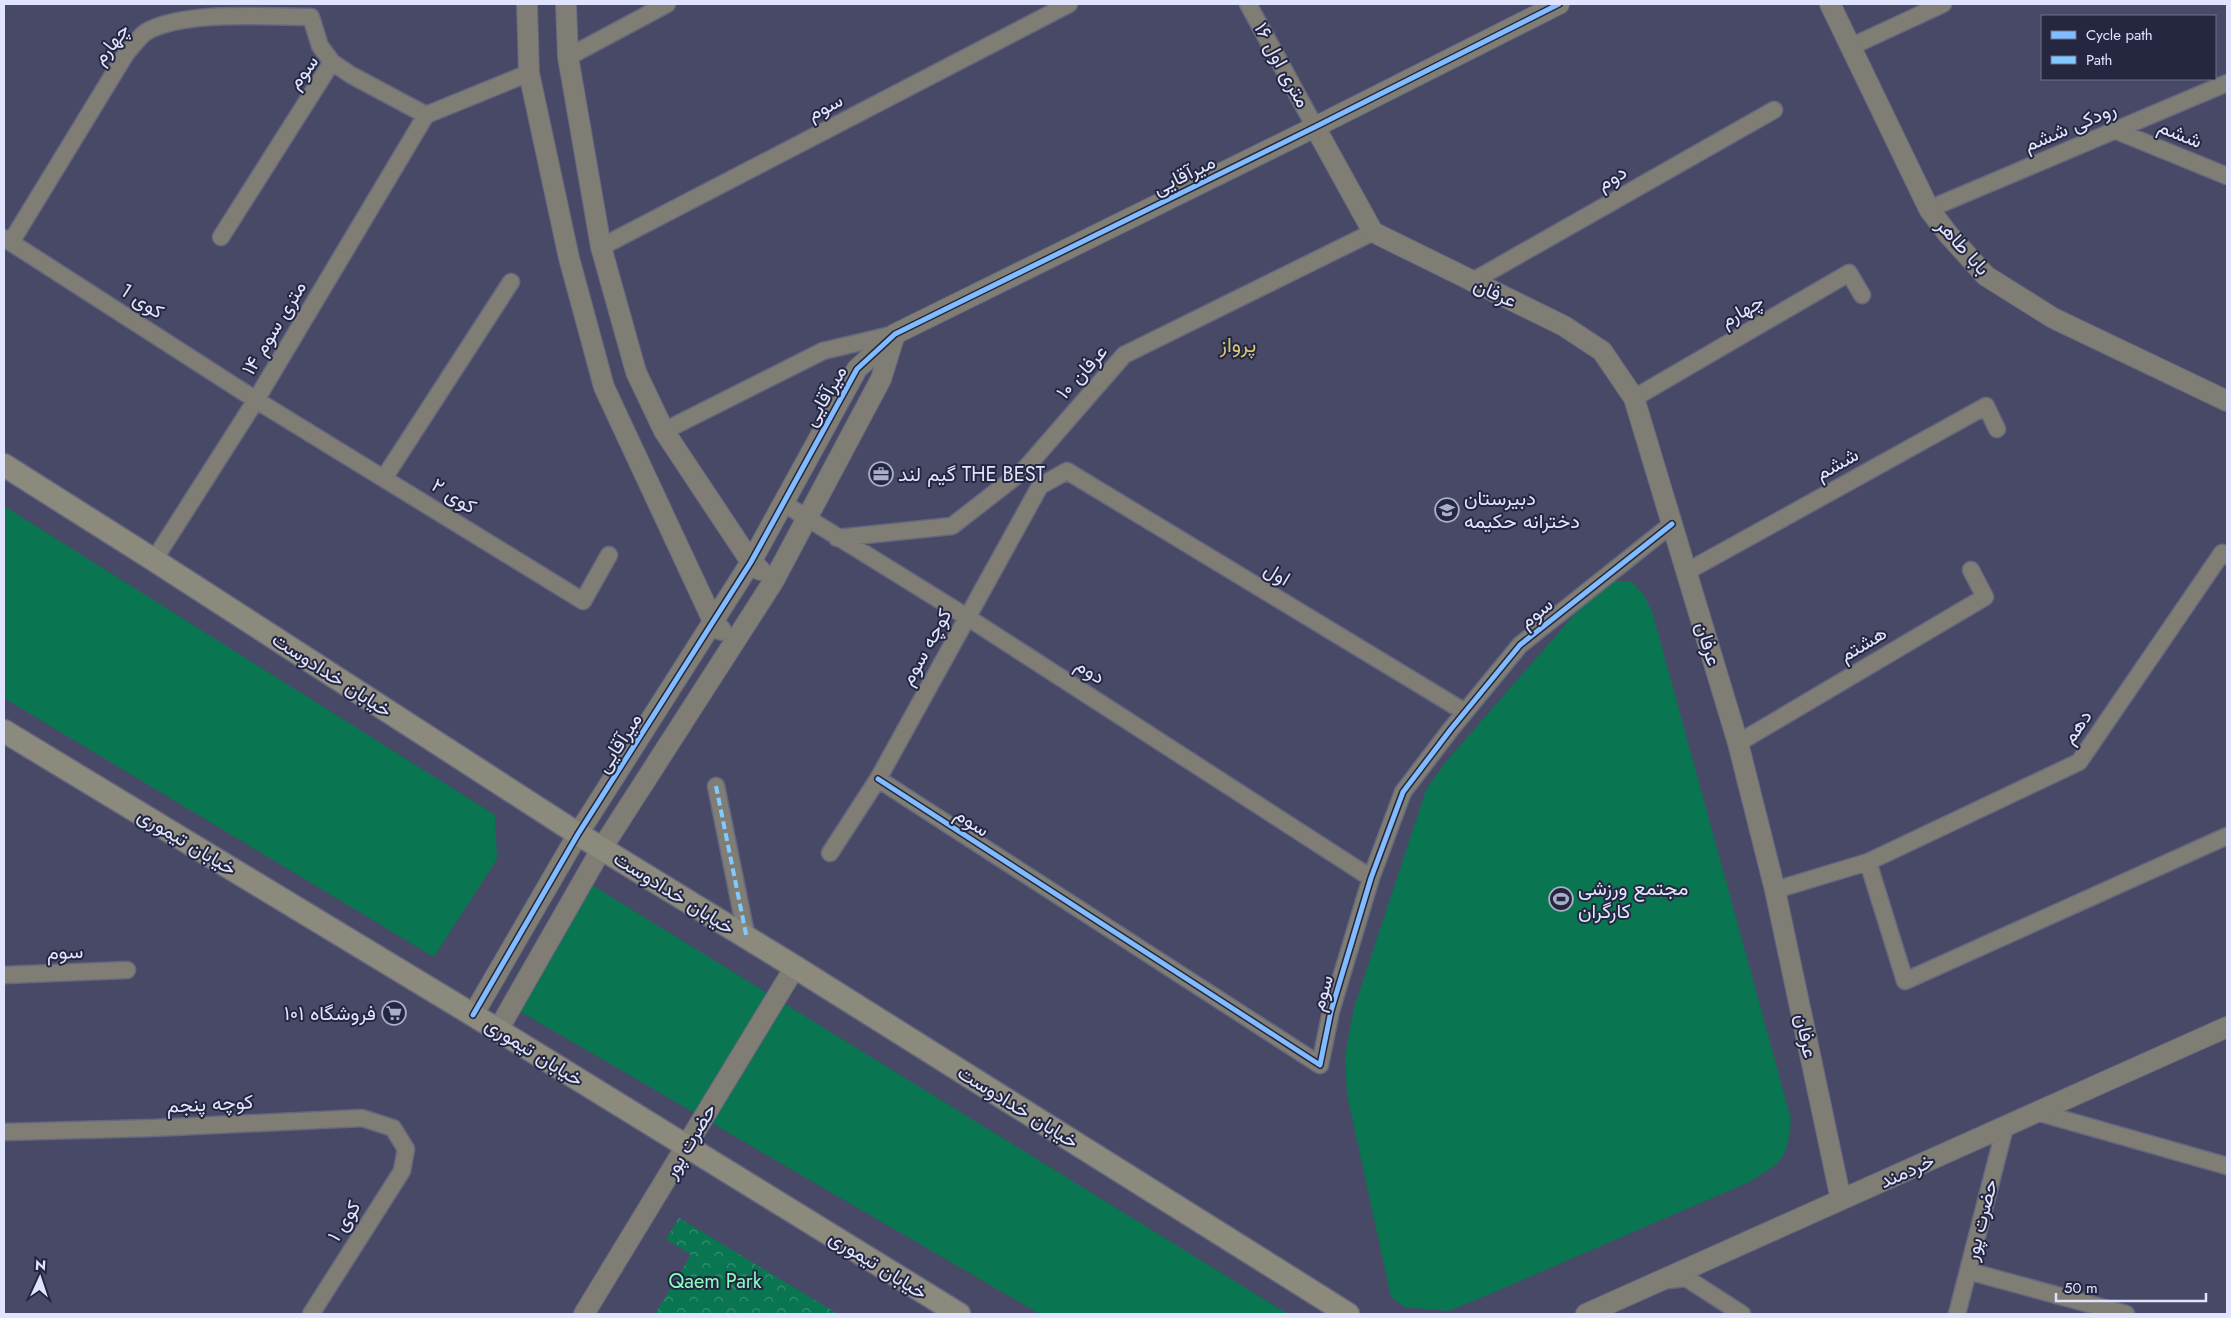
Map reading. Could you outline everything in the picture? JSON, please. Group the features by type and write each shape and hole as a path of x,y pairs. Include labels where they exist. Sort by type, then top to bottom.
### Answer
{"main road":[{"name":"خیابان خدادوست","path":"4,466 154,560 578,834 1348,1314"},
{"name":"خیابان تیموری","path":"4,734 498,1030 959,1314"}],"street":[{"path":"527,4 530,73 569,258 604,387 714,624 734,641"},
{"path":"566,4 568,57 601,247 636,372 664,431 751,562 773,582"},
{"path":"568,57 667,4"},
{"name":"سوم","path":"601,247 1069,4"},
{"name":"۱۶ متری اول","path":"1248,4 1372,232"},
{"name":"میرآقایی","path":"473,1015 578,834 714,624 751,562 857,369 895,334 1560,4"},
{"name":"بابا طاهر","path":"1830,4 1929,209 1948,234 1986,276 2052,318 2227,400"},
{"path":"1850,47 1943,4"},
{"name":"چهارم","path":"7,240 127,52 144,33 165,24 195,18 311,10 320,46 332,62"},
{"name":"سوم","path":"221,237 332,62 351,75 426,115"},
{"path":"426,115 530,73"},
{"name":"رودکی ششم","path":"1929,209 2227,83"},
{"name":"دوم","path":"1471,282 1774,110"},
{"name":"۱۴ متری سوم","path":"154,560 256,400 426,115"},
{"name":"ششم","path":"2117,131 2227,176"},
{"name":"عرفان","path":"1372,232 1564,326 1602,351 1634,398 1738,743 1774,890 1841,1200"},
{"name":"عرفان ۱۰","path":"837,538 952,526 1024,470 1124,355 1372,232"},
{"name":"کوی 1","path":"7,240 256,400"},
{"name":"چهارم","path":"1634,398 1849,273 1862,295"},
{"path":"384,478 511,282"},
{"path":"664,431 823,351 895,334"},
{"name":"میرآقایی","path":"498,1030 602,848 773,582 881,379 895,334"},
{"name":"کوی ۲","path":"256,400 583,601 609,555"},
{"name":"ششم","path":"1686,572 1986,406 1997,429"},
{"name":"کوچه سوم","path":"830,853 878,779 1040,486 1066,472"},
{"name":"اول","path":"1066,472 1465,712"},
{"name":"دوم","path":"783,503 967,617 1371,878"},
{"name":"سوم","path":"878,779 1320,1065 1331,1011 1371,878 1403,792 1520,645 1672,524"},
{"name":"دهم","path":"1774,890 1868,862 2079,762 2222,553 2227,556"},
{"name":"هشتم","path":"1738,743 1985,597 1971,570"},
{"path":"716,786 747,939"},
{"path":"1868,862 1905,981 2227,836"},
{"name":"حضرت پور","path":"584,1314 795,968"},
{"name":"سوم","path":"4,975 127,970"},
{"name":"خردمند","path":"1586,1314 2227,1027"},
{"path":"2038,1112 2227,1166"},
{"name":"کوچه پنجم","path":"4,1132 153,1128 362,1118 393,1128 406,1149"},
{"name":"حضرت پور","path":"1957,1314 2005,1127"},
{"name":"کوی ۱","path":"311,1314 402,1171 406,1149"},
{"path":"1968,1271 2126,1314"},
{"path":"1663,1280 1686,1278 1742,1314"}],"green space":[{"path":"4,506 495,815 497,859 434,957 4,698"},
{"name":"مجتمع ورزشی کارگران","path":"1608,581 1631,581 1643,594 1652,611 1791,1119 1788,1143 1785,1152 1776,1164 1749,1182 1476,1300 1448,1311 1404,1307 1391,1297 1347,1094 1345,1056 1354,1008 1426,790 1444,764 1579,609"},
{"path":"592,885 1288,1314 1040,1314 521,1012"},
{"name":"Qaem Park","path":"679,1218 838,1314 655,1314 691,1255 666,1239"}],"marked path":[{"path":"716,786 747,939"}],"cycle path":[{"path":"473,1015 578,834 751,562 857,369 895,334 1315,127 1559,4"},
{"path":"878,779 1320,1065 1331,1011 1371,878 1403,792 1451,729 1520,645 1672,524"}],"place":[{"name":"گیم لند THE BEST","path":"881,474"},
{"name":"دبیرستان دخترانه حکیمه","path":"1447,510"},
{"name":"مجتمع ورزشی کارگران","path":"1561,899"},
{"name":"فروشگاه ۱۰۱","path":"394,1013"}],"district":[{"name":"پرواز","path":"1238,345"}]}
